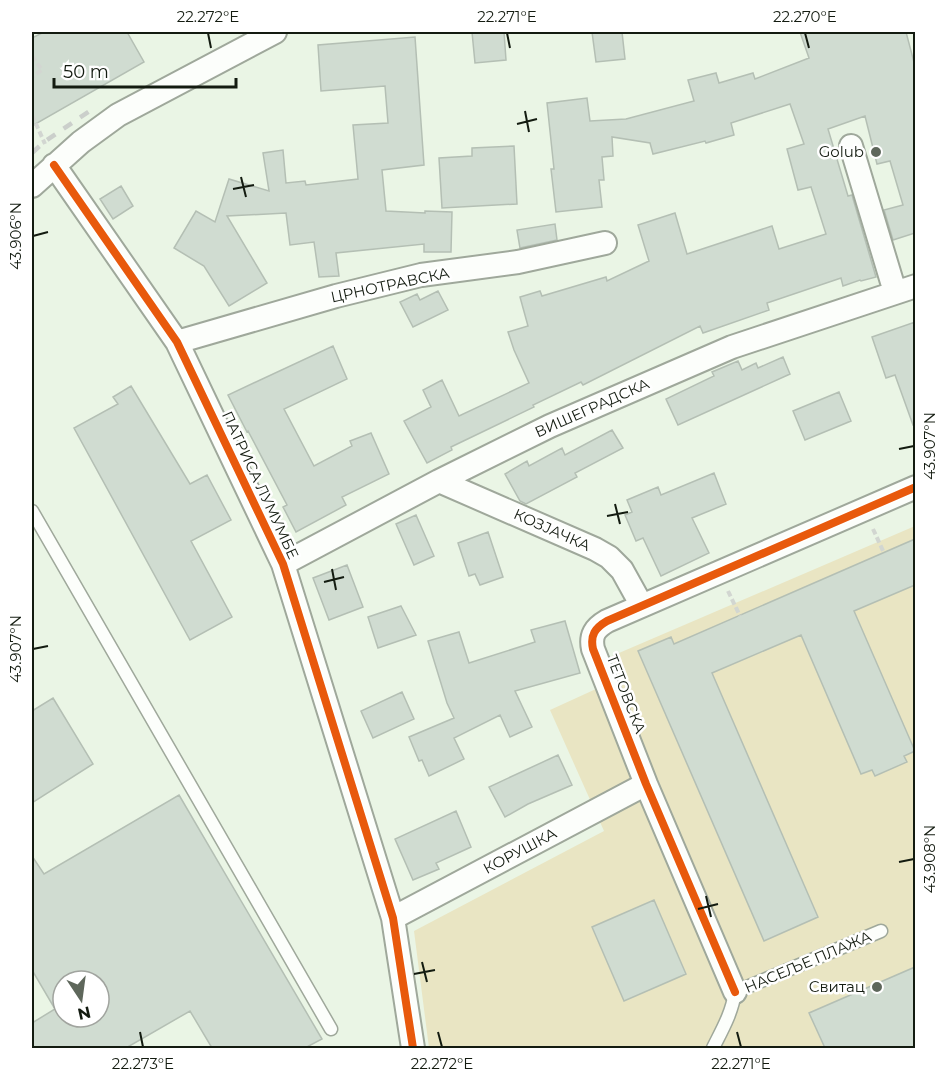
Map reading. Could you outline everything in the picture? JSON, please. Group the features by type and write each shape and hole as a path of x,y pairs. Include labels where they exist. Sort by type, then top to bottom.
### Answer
{"street":[{"path":"32,186 81,142 118,115 274,32"},
{"path":"851,146 905,289"},
{"name":"ПАТРИСА ЛУМУМБЕ","path":"54,165 177,342 283,564 393,918 413,1048"},
{"name":"ЦРНОТРАВСКА","path":"177,342 336,296 421,275 519,262 605,243"},
{"name":"ВИШЕГРАДСКА","path":"283,564 439,481 550,426 732,347 905,289"},
{"name":"КОЗЈАЧКА","path":"439,481 595,549 622,570 642,606"},
{"name":"ТЕТОВСКА","path":"735,992 646,784 593,649 593,632 607,621 915,487"},
{"name":"КОРУШКА","path":"393,918 646,784"}],"lane":[{"path":"32,511 331,1029"},
{"name":"НАСЕЉЕ ПЛАЖА","path":"735,992 881,931"},
{"path":"713,1048 729,1015 735,992"}],"path":[{"path":"32,56 42,70 32,76"},
{"path":"32,115 54,165"}],"shaded area":[{"path":"915,526 915,1048 429,1048 414,931 604,831 550,710 620,678 612,656"}],"building":[{"path":"44,32 127,32 144,62 32,126 32,38"},
{"path":"472,32 504,32 506,60 475,63"},
{"path":"592,32 622,32 625,59 596,62"},
{"path":"800,32 906,32 915,66 915,233 893,240 884,210 903,205 890,161 877,164 865,116 828,129 848,196 852,195 876,277 843,286 841,278 767,303 769,310 703,333 700,326 583,385 581,382 533,405 534,407 451,447 452,450 427,463 404,421 431,407 423,390 442,380 459,416 529,383 508,332 528,326 520,297 540,291 542,296 606,277 607,281 649,261 638,225 675,213 687,254 772,226 779,249 826,234 811,187 798,190 787,149 804,144 790,104 731,123 734,135 653,154 650,143 612,137 613,156 602,157 604,180 599,180 602,207 556,212 547,103 587,98 590,121 626,119 694,101 688,80 716,73 719,83 753,73 755,79 809,58"},
{"path":"415,37 424,165 382,170 386,211 452,212 451,252 424,252 424,244 336,253 339,276 319,277 314,242 290,245 286,213 227,216 267,283 229,306 204,266 174,248 196,211 215,222 229,179 269,191 263,153 283,150 286,183 305,181 306,185 358,179 353,125 388,123 385,86 321,91 318,45"},
{"path":"514,146 517,204 442,208 439,158 472,156 472,148"},
{"path":"121,186 133,206 113,219 100,199"},
{"path":"555,224 557,240 520,248 517,230"},
{"path":"438,291 448,310 413,327 400,302 417,294 420,300"},
{"path":"915,322 915,424 913,425 895,375 886,378 872,337"},
{"path":"333,346 347,379 284,409 314,466 352,446 350,441 371,433 389,474 342,497 346,505 296,532 283,507 287,505 228,395"},
{"path":"783,357 790,374 678,425 666,399 714,376 712,372 738,361 742,370 756,363 758,368"},
{"path":"131,386 190,484 207,475 231,520 191,541 232,617 190,640 74,428 118,404 113,397"},
{"path":"839,392 851,421 805,440 793,411"},
{"path":"612,430 623,448 575,473 577,477 526,504 520,501 505,474 527,461 529,466 562,448 565,455"},
{"path":"714,473 726,504 692,518 709,553 661,576 643,538 636,541 625,515 632,512 627,500 658,487 661,495"},
{"path":"416,515 434,556 414,565 396,524"},
{"path":"488,532 503,577 480,585 475,574 469,576 458,543"},
{"path":"915,539 915,585 854,611 915,751 904,756 907,762 875,776 872,770 861,774 801,635 712,673 818,917 764,941 638,651 671,637 674,644"},
{"path":"347,565 363,607 329,620 313,578"},
{"path":"401,606 416,635 378,648 368,617"},
{"path":"565,621 580,673 515,691 532,727 510,737 500,715 454,738 464,759 429,776 422,760 419,761 409,737 454,718 447,703 428,641 459,632 469,663 535,642 531,630"},
{"path":"402,692 414,719 373,738 361,711"},
{"path":"53,698 93,764 32,803 32,711"},
{"path":"558,755 572,785 528,804 505,817 489,787"},
{"path":"179,795 322,1039 305,1048 212,1048 190,1011 126,1048 32,1048 32,1023 51,1011 51,1029 111,1029 111,969 51,969 51,1002 32,970 32,856 44,874"},
{"path":"456,811 471,847 436,863 439,869 413,880 395,839"},
{"path":"654,900 686,974 624,1001 592,927"},
{"name":"Свитац","path":"915,967 915,1048 825,1048 809,1013"}],"railway":[{"path":"32,153 44,142 91,110"}],"cycle path":[{"path":"54,165 177,342 283,564 393,918 413,1048"},
{"path":"735,992 646,784 593,649 593,636 599,626 607,621 916,487"}],"place":[{"name":"Golub","path":"876,152"},
{"name":"Свитац","path":"877,987"}]}
